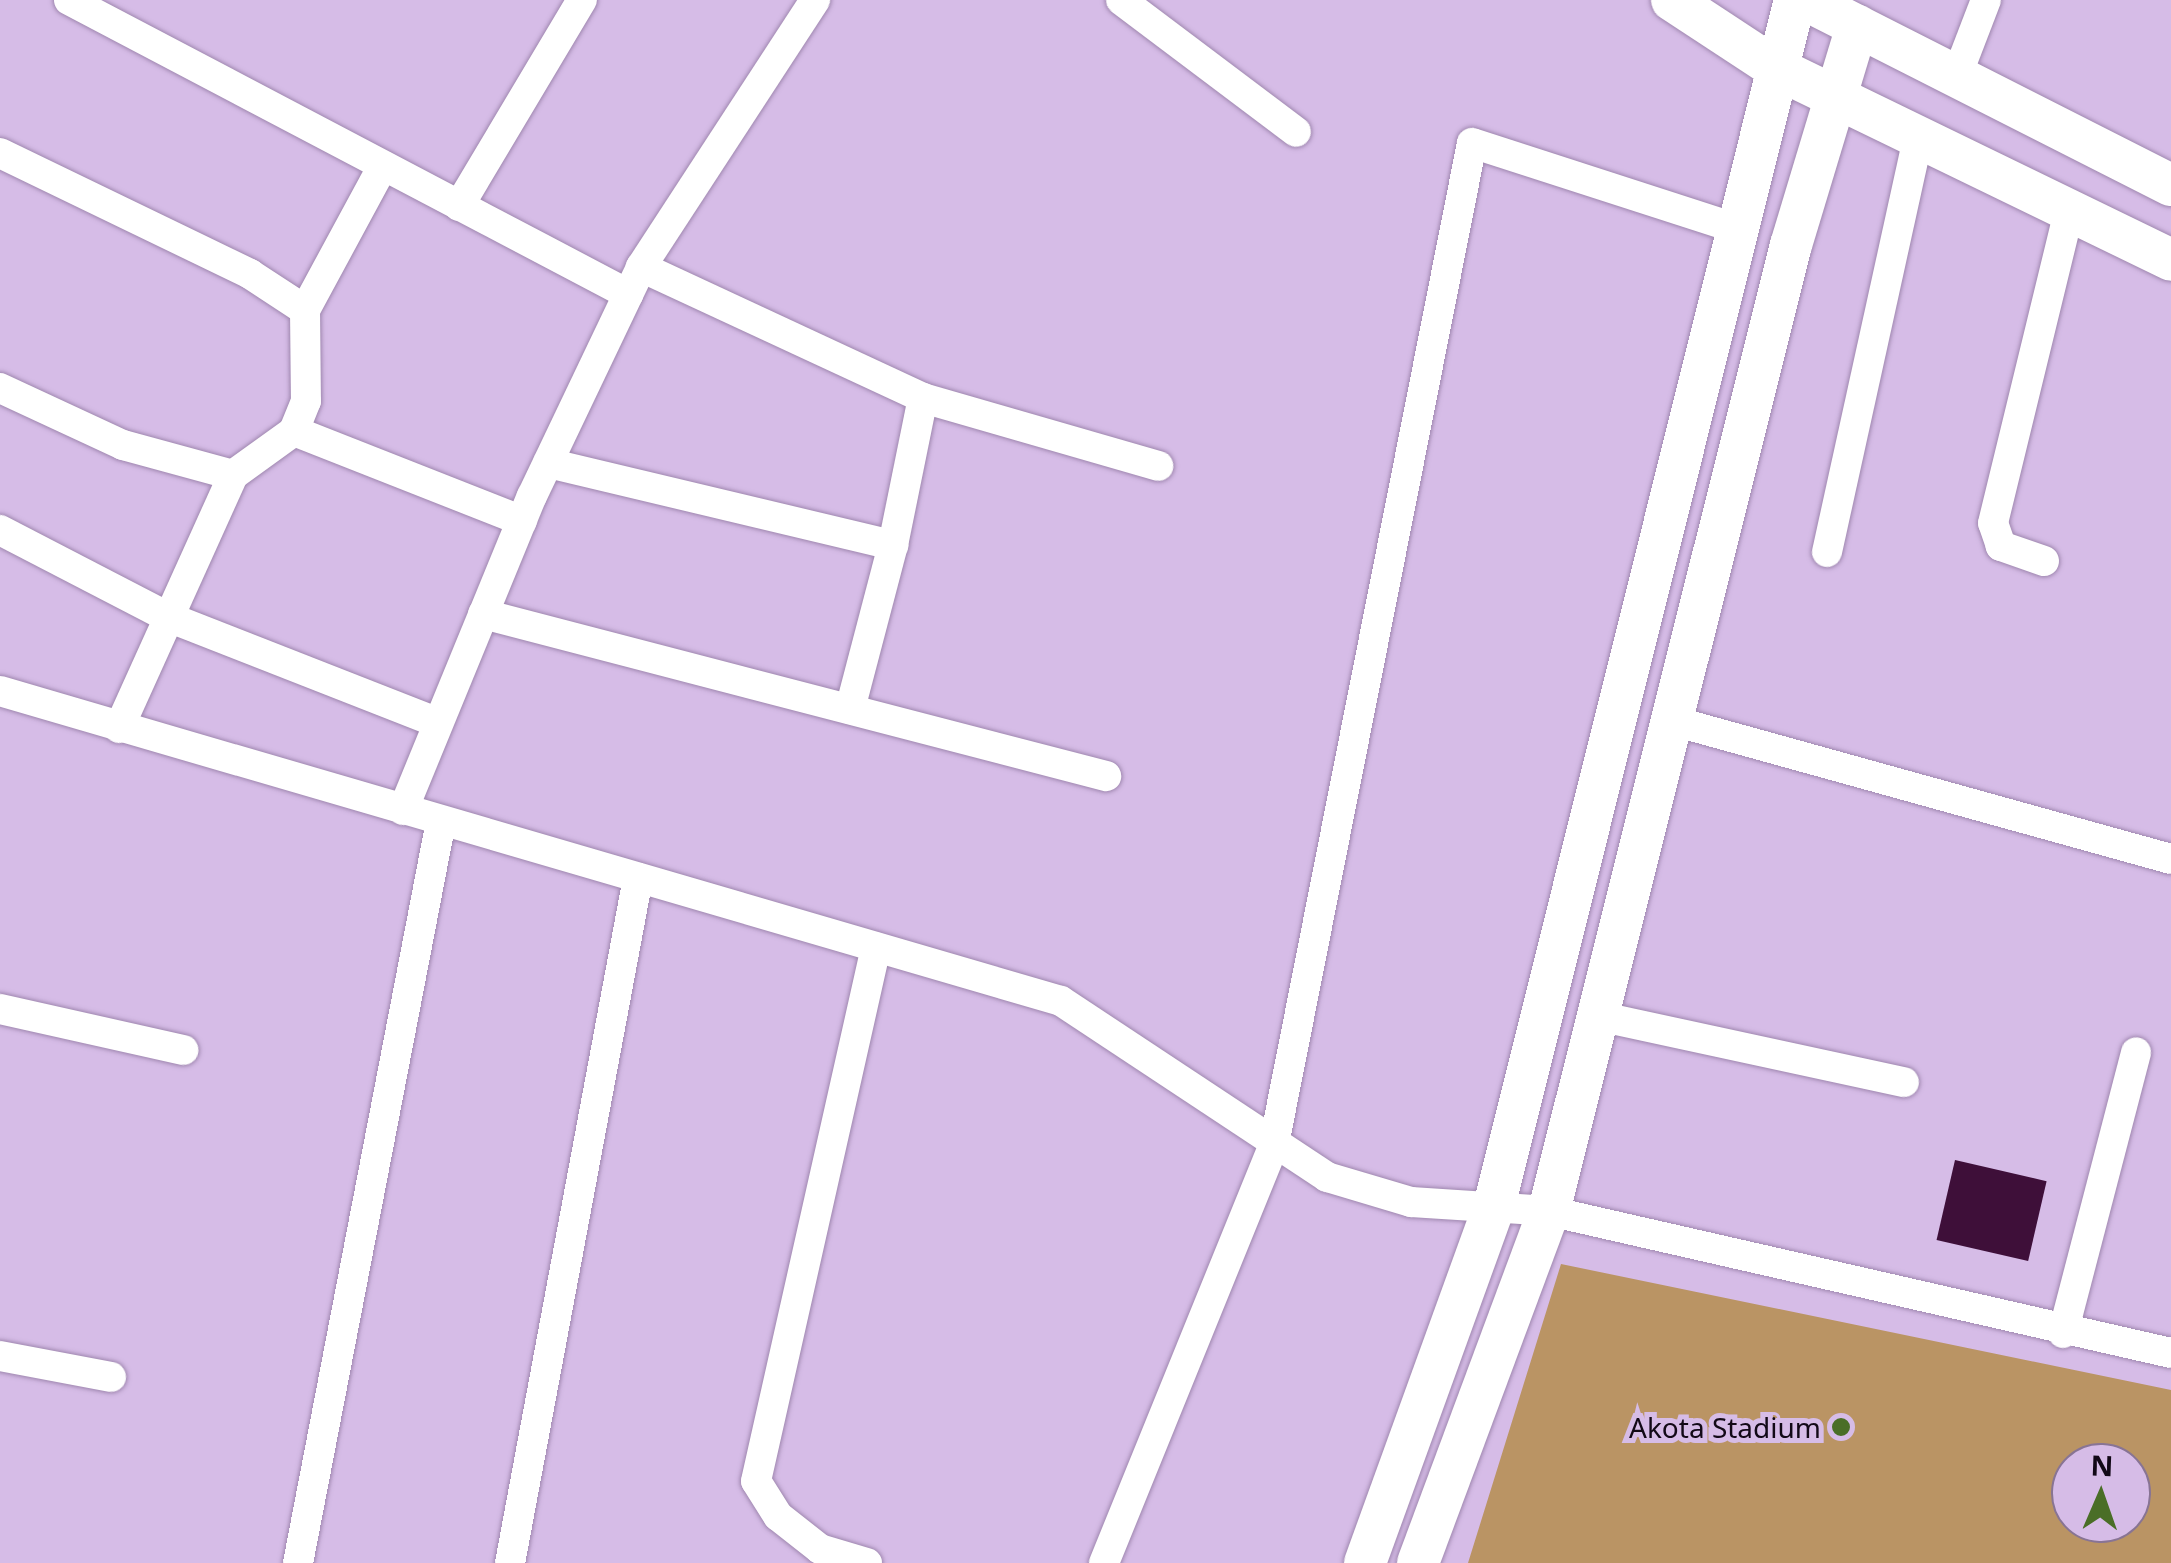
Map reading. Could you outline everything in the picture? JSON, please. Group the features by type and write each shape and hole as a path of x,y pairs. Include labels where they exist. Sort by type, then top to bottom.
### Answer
{"street":[{"path":"70,0 459,206 923,398 1158,466"},
{"path":"459,206 582,0"},
{"path":"402,810 522,521 635,280 816,0"},
{"path":"1121,0 1296,132"},
{"path":"1672,0 1774,67 2171,260"},
{"path":"1366,1563 1496,1203 1739,228 1774,67 1794,0"},
{"path":"1806,0 2171,185"},
{"path":"1956,78 1986,0"},
{"path":"1418,1563 1549,1211 1670,720 1832,97 1857,26"},
{"path":"1826,552 1918,138"},
{"path":"1104,1563 1274,1144 1472,144 1739,228"},
{"path":"0,153 250,274 305,310"},
{"path":"119,728 233,475 294,430 306,401 305,310 383,166"},
{"path":"2044,561 2001,546 1993,523 2069,211"},
{"path":"0,388 123,445 233,475"},
{"path":"850,710 893,545 923,398"},
{"path":"294,430 522,521"},
{"path":"548,463 893,545"},
{"path":"0,530 168,618 438,723"},
{"path":"483,614 1106,776"},
{"path":"0,691 1061,1001 1327,1177 1412,1202 1496,1203 1549,1211 2063,1332 2171,1353"},
{"path":"1670,720 2171,859"},
{"path":"298,1563 441,822"},
{"path":"510,1563 638,878"},
{"path":"867,1563 820,1549 778,1516 756,1481 876,947"},
{"path":"0,1010 183,1050"},
{"path":"1598,1016 1904,1082"},
{"path":"2063,1332 2136,1052"},
{"path":"0,1356 111,1377"}],"shaded area":[{"name":"Akota Stadium","path":"1561,1264 2171,1390 2171,1563 1468,1563"}],"building":[{"path":"1955,1160 2047,1181 2028,1261 1937,1240"}],"place":[{"name":"Akota Stadium","path":"1841,1427"}]}
